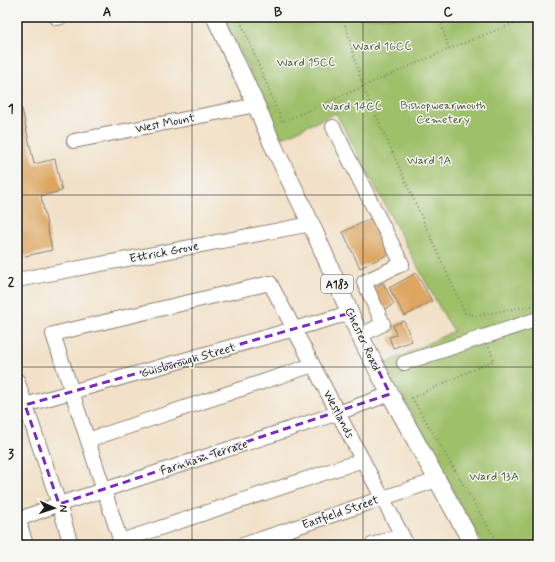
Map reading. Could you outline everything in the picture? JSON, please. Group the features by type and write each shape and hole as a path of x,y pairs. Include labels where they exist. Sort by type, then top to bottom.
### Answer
{"main road":[{"name":"Chester Road","path":"215,17 360,336 473,545"}],"street":[{"name":"West Mount","path":"74,141 256,105"},
{"path":"333,127 402,264 364,282 383,324 360,336"},
{"name":"Ettrick Grove","path":"17,280 310,224"},
{"name":"Westlands","path":"72,392 53,334 270,283 405,540"},
{"name":"Guisborough Street","path":"25,405 294,330 350,312"},
{"path":"404,364 538,319"},
{"path":"88,440 313,365"},
{"path":"17,380 59,504 71,545"},
{"path":"72,392 122,543 363,460"},
{"name":"Farnham Terrace","path":"17,519 338,413 390,394"},
{"name":"Eastfield Street","path":"243,545 438,480"},
{"path":"17,519 26,545"},
{"path":"372,545 405,540"}],"path":[{"path":"238,17 282,122 449,49 527,17 538,31"},
{"path":"343,17 363,86 465,313 477,316 538,305"},
{"path":"439,17 449,49"},
{"path":"485,337 494,360 412,398 499,545"}],"highlighted area":[{"path":"350,313 390,394 59,504 25,405"}],"green space":[{"name":"Bishopwearmouth Cemetery","path":"224,17 538,17 538,545 483,545 385,364 454,331 438,305 336,113 281,138"}],"building":[{"path":"22,109 34,164 55,159 62,191 41,196 52,250 21,257 17,240 17,110"},
{"path":"376,216 393,252 360,268 343,232"},
{"path":"416,273 432,301 405,316 389,288"},
{"path":"383,283 394,304 383,310 372,289"},
{"path":"404,321 412,341 393,348 389,337 396,335 393,325"}],"park label":[{"name":"Ward 16CC","path":"382,46"},
{"name":"Ward 15CC","path":"306,62"},
{"name":"Ward 14CC","path":"352,106"},
{"name":"Ward 1A","path":"429,160"},
{"name":"Ward 13A","path":"494,476"}]}
